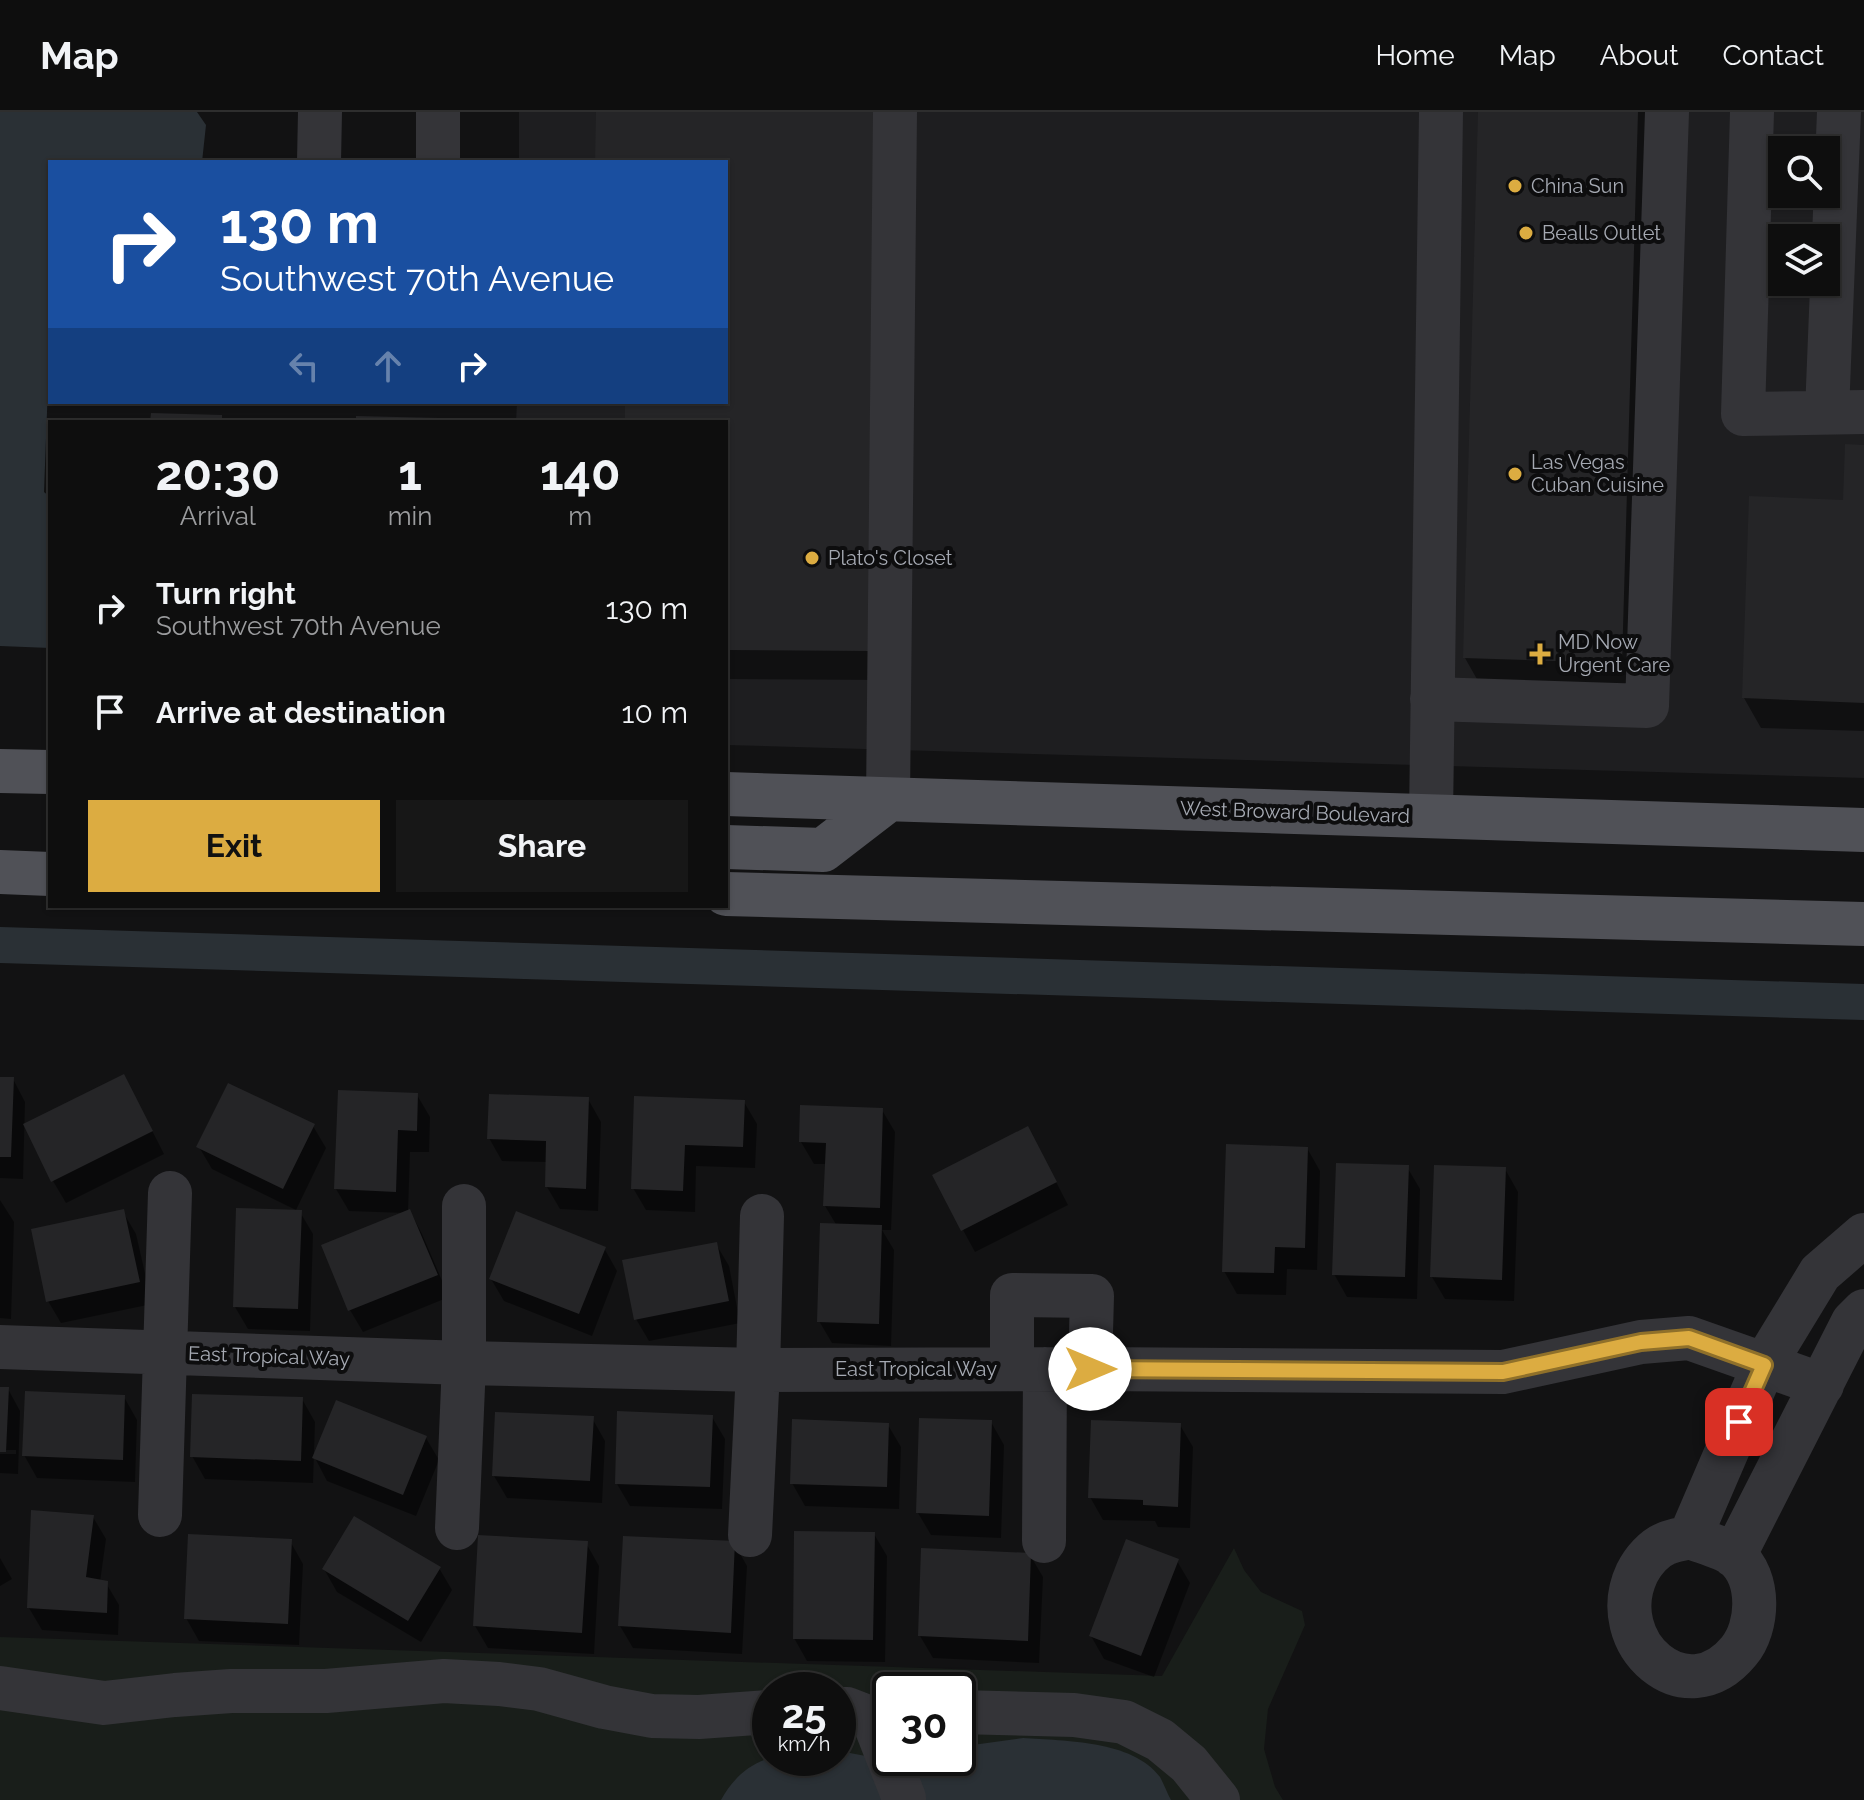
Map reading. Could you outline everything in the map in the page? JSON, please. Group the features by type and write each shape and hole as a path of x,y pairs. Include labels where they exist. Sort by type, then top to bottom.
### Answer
{"main road":[{"path":"0,771 48,772"},
{"name":"West Broward Boulevard","path":"728,794 1864,830"},
{"path":"728,847 823,850 888,800"},
{"path":"0,872 48,874"},
{"path":"728,894 1864,924"}],"street":[{"path":"319,160 320,112"},
{"path":"438,112 438,160"},
{"path":"888,800 895,112"},
{"path":"1431,816 1441,112"},
{"path":"1432,699 1647,706 1667,112"},
{"path":"1752,112 1743,414 1846,412 1839,112"},
{"path":"160,1515 170,1193"},
{"path":"457,1528 464,1363 464,1206"},
{"path":"750,1535 762,1216"},
{"path":"1690,1537 1764,1365 1820,1273 1864,1235"},
{"path":"1044,1541 1029,1369 1012,1295 1092,1296 1090,1369"},
{"path":"1734,1556 1853,1322 1864,1311"},
{"name":"East Tropical Way","path":"0,1347 758,1370 1503,1372 1641,1342 1689,1338 1822,1385"},
{"path":"1690,1537 1734,1556 1746,1571 1752,1586 1754,1611 1750,1633 1742,1648 1717,1671 1700,1676 1679,1675 1656,1664 1639,1645 1628,1609 1633,1582 1640,1567 1666,1543 1690,1537"},
{"path":"0,1688 104,1703 231,1691 326,1691 444,1681 539,1689 604,1707 652,1716 752,1713"},
{"path":"976,1712 1074,1715 1124,1722 1160,1740 1189,1764 1218,1800"},
{"path":"871,1722 904,1798"}],"shaded area":[{"path":"0,112 197,112 206,125 202,160 48,160 48,385 44,492 48,495 48,648 0,646"},
{"path":"519,112 1864,112 1864,778 728,745 728,420 516,420 517,404 728,404 728,160 519,160"},
{"path":"1234,1548 1244,1570 1261,1592 1302,1611 1305,1625 1268,1709 1264,1749 1275,1787 1283,1800 0,1800 0,1637 1162,1676"},
{"path":"1023,1738 1077,1742 1115,1749 1148,1765 1160,1777 1171,1800 721,1800 730,1786 752,1766 752,1776 856,1776 856,1754 872,1757 872,1776 976,1776 976,1745"}],"building":[{"path":"596,112 875,112 871,651 728,650 728,420 625,420 625,404 728,404 728,160 595,160"},
{"path":"1478,112 1638,112 1622,663 1463,658"},
{"path":"151,413 222,415 222,420 150,420"},
{"path":"356,416 440,418 440,420 356,420"},
{"path":"1845,444 1864,445 1864,703 1742,698 1749,496 1843,500"},
{"path":"124,1074 153,1131 51,1182 23,1124"},
{"path":"0,1077 14,1077 11,1157 0,1157"},
{"path":"228,1083 315,1124 283,1189 196,1147"},
{"path":"338,1090 418,1093 417,1131 398,1130 396,1192 334,1189"},
{"path":"489,1094 589,1097 586,1189 545,1187 546,1141 487,1139"},
{"path":"634,1096 745,1100 743,1147 685,1145 683,1191 631,1189"},
{"path":"800,1105 883,1108 880,1208 823,1206 826,1143 799,1142"},
{"path":"1028,1126 1057,1182 961,1231 932,1175"},
{"path":"1226,1144 1308,1147 1305,1248 1275,1247 1274,1273 1222,1272"},
{"path":"1336,1163 1409,1165 1405,1277 1332,1275"},
{"path":"1434,1165 1506,1167 1502,1280 1430,1277"},
{"path":"236,1208 302,1210 298,1309 233,1307"},
{"path":"124,1209 140,1282 46,1302 31,1229"},
{"path":"410,1209 438,1275 348,1311 321,1245"},
{"path":"516,1211 606,1247 579,1314 489,1279"},
{"path":"820,1223 882,1225 879,1324 817,1322"},
{"path":"717,1242 729,1301 634,1320 622,1260"},
{"path":"0,1387 9,1387 6,1452 0,1452"},
{"path":"25,1391 125,1395 123,1460 22,1456"},
{"path":"192,1394 303,1397 301,1461 190,1457"},
{"path":"336,1400 427,1436 403,1495 312,1458"},
{"path":"617,1411 713,1415 710,1487 615,1484"},
{"path":"495,1412 594,1416 590,1481 492,1476"},
{"path":"919,1418 992,1420 989,1516 916,1513"},
{"path":"792,1419 889,1423 887,1487 790,1484"},
{"path":"1091,1420 1181,1423 1178,1507 1143,1505 1143,1500 1088,1498"},
{"path":"31,1510 94,1515 86,1577 108,1581 107,1613 27,1608"},
{"path":"354,1516 441,1567 408,1621 322,1569"},
{"path":"794,1531 875,1532 873,1640 793,1639"},
{"path":"188,1534 292,1539 288,1624 184,1619"},
{"path":"478,1535 588,1541 582,1633 473,1626"},
{"path":"623,1536 735,1541 731,1633 618,1626"},
{"path":"1126,1539 1179,1559 1141,1656 1089,1636"},
{"path":"921,1548 1031,1553 1028,1641 918,1636"}],"waterway":[{"path":"0,945 1864,1002"}],"place":[{"name":"China Sun","path":"1515,186"},
{"name":"Bealls Outlet","path":"1526,233"},
{"name":"Las Vegas Cuban Cuisine","path":"1515,474"},
{"name":"Plato's Closet","path":"812,558"},
{"name":"MD Now Urgent Care","path":"1540,654"}],"route":[{"path":"1090,1369 1503,1372 1641,1342 1689,1338 1764,1365 1739,1422"}]}
